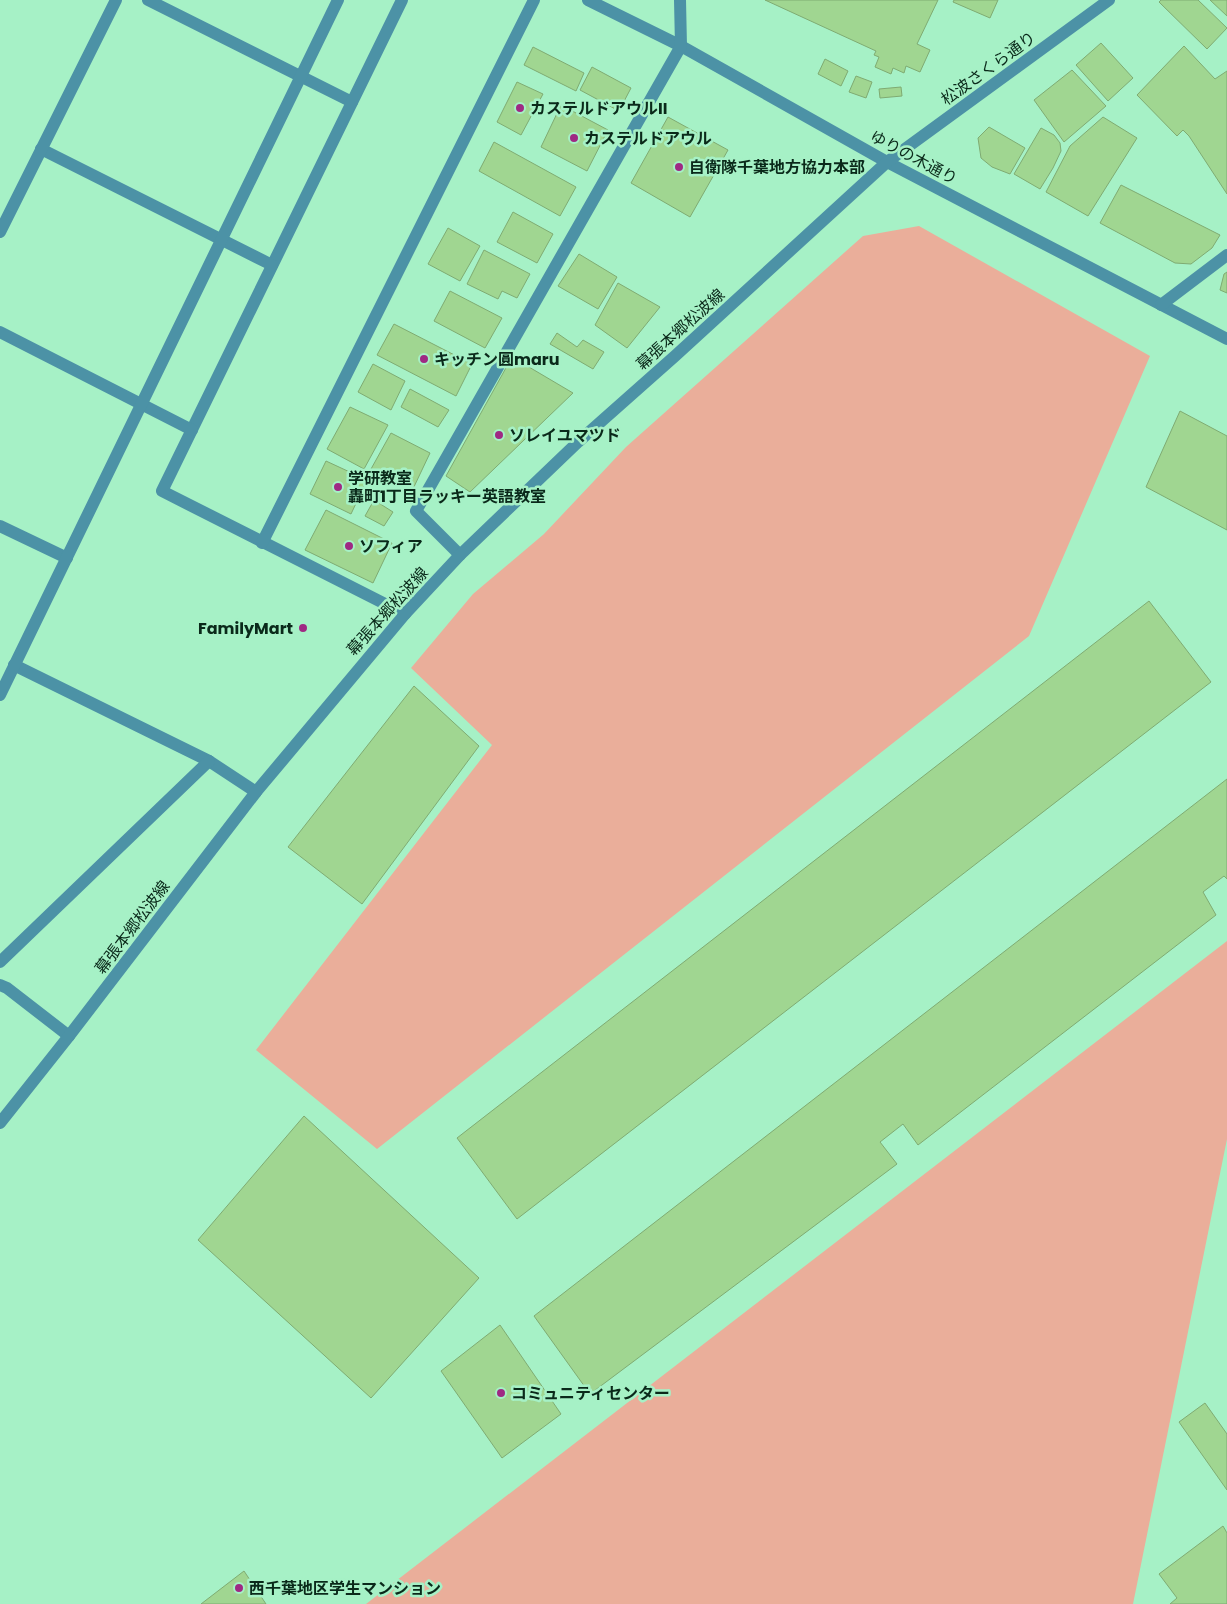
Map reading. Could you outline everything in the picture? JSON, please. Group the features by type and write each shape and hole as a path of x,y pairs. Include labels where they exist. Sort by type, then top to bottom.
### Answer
{"street":[{"path":"0,232 116,0"},
{"path":"148,0 352,102"},
{"path":"0,695 338,0"},
{"path":"402,0 162,492 405,614"},
{"path":"262,543 534,0"},
{"name":"ゆりの木通り","path":"588,0 681,46 887,162 1227,339"},
{"path":"460,555 416,511 681,46 680,0"},
{"name":"松波さくら通り","path":"887,162 1109,0"},
{"path":"41,149 272,265"},
{"name":"幕張本郷松波線","path":"0,1123 256,792 405,614 460,555 578,442 887,162"},
{"path":"1162,305 1227,255"},
{"path":"0,332 192,430"},
{"path":"0,526 67,558"},
{"path":"14,665 209,761 256,792"},
{"path":"0,962 209,761"},
{"path":"0,985 69,1036"}],"shaded area":[{"path":"919,226 1150,356 1029,636 377,1149 256,1050 492,745 411,668 473,594 544,534 626,447 863,236"},
{"path":"1227,941 1227,1139 1133,1604 366,1604"}],"building":[{"path":"765,0 938,0 917,44 930,50 920,72 906,66 904,73 893,68 891,74 875,67 879,57 874,55 876,51"},
{"path":"954,0 998,0 990,18 953,2"},
{"path":"1161,0 1198,0 1227,28 1207,49 1159,2"},
{"path":"1210,0 1227,0 1227,16"},
{"path":"1101,43 1133,78 1108,101 1076,65"},
{"path":"1184,46 1215,79 1227,71 1227,194 1189,136 1183,130 1177,136 1137,95"},
{"path":"533,47 584,73 576,91 524,65"},
{"path":"825,59 848,71 841,86 818,74"},
{"path":"592,67 631,88 619,111 580,90"},
{"path":"1072,70 1106,106 1064,142 1034,100"},
{"path":"856,76 872,82 866,98 849,92"},
{"name":"カステルドアウルII","path":"517,82 543,94 521,135 497,122"},
{"path":"901,87 902,96 880,98 879,89"},
{"name":"カステルドアウル","path":"561,105 608,130 587,171 541,147"},
{"name":"自衛隊千葉地方協力本部","path":"668,117 728,150 690,217 631,183"},
{"path":"1103,117 1137,138 1088,216 1046,192 1070,146"},
{"path":"989,127 1025,148 1010,174 992,167 981,158 978,138"},
{"path":"1041,128 1054,135 1060,143 1061,151 1040,189 1014,174"},
{"path":"494,142 576,187 560,216 479,171"},
{"path":"1121,185 1220,235 1212,248 1191,264 1175,263 1100,223"},
{"path":"513,212 553,234 537,263 497,242"},
{"path":"448,228 480,246 460,281 428,264"},
{"path":"484,250 530,274 517,298 502,291 498,299 467,284"},
{"path":"579,254 617,277 598,309 558,286"},
{"path":"1227,272 1227,293 1220,290 1224,274"},
{"path":"618,283 660,307 627,348 595,325"},
{"path":"450,291 502,318 485,348 434,321"},
{"name":"キッチン圓maru","path":"394,324 472,364 456,396 377,355"},
{"path":"557,333 577,347 583,340 604,352 593,369 550,344"},
{"name":"ソレイユマツド","path":"512,357 573,393 470,492 446,476"},
{"path":"373,364 405,381 391,410 358,392"},
{"path":"410,389 449,410 438,427 401,407"},
{"path":"350,407 388,425 364,469 327,449"},
{"path":"1180,411 1227,436 1227,530 1146,487"},
{"path":"391,433 430,453 412,491 371,469"},
{"name":"学研教室 轟町1丁目ラッキー英語教室","path":"326,461 367,480 351,514 310,494"},
{"path":"374,500 393,512 384,526 365,516"},
{"name":"ソフィア","path":"326,510 392,543 373,583 305,550"},
{"path":"1149,601 1211,682 517,1219 457,1138"},
{"path":"414,686 479,746 362,904 288,847"},
{"path":"1227,779 1227,879 1224,876 1203,892 1216,915 918,1145 903,1124 880,1142 897,1164 590,1394 534,1316"},
{"path":"304,1116 479,1278 371,1398 198,1240"},
{"name":"コミュニティセンター","path":"500,1325 561,1414 502,1458 441,1371"},
{"path":"1205,1403 1227,1434 1227,1490 1179,1422"},
{"path":"1223,1526 1227,1533 1227,1604 1170,1604 1177,1598 1159,1574"},
{"name":"西千葉地区学生マンション","path":"244,1571 266,1604 201,1604"}],"place":[{"name":"カステルドアウルII","path":"520,108"},
{"name":"カステルドアウル","path":"574,138"},
{"name":"自衛隊千葉地方協力本部","path":"679,167"},
{"name":"キッチン圓maru","path":"424,359"},
{"name":"ソレイユマツド","path":"499,435"},
{"name":"学研教室 轟町1丁目ラッキー英語教室","path":"338,487"},
{"name":"ソフィア","path":"349,546"},
{"name":"FamilyMart","path":"303,628"},
{"name":"コミュニティセンター","path":"501,1393"},
{"name":"西千葉地区学生マンション","path":"239,1588"}]}
